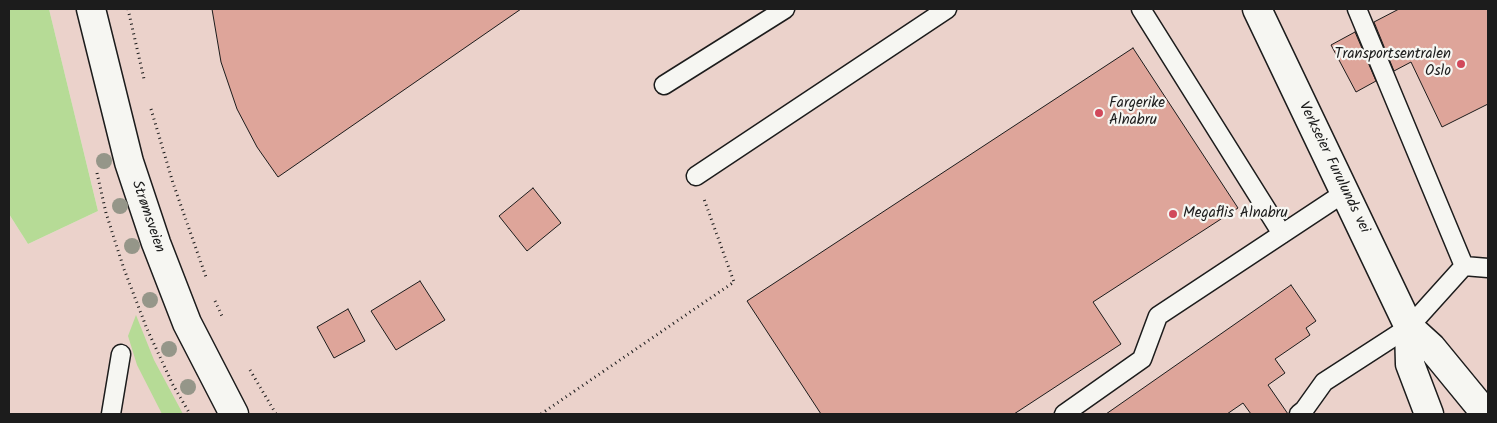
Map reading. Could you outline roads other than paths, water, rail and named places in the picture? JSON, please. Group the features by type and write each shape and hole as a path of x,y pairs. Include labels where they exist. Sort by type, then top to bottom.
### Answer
{"street":[{"name":"Strømsveien","path":"91,9 129,162 156,243 187,323 234,414"},
{"name":"Verkseier Furulunds vei","path":"1257,9 1409,327 1431,347 1486,414"},
{"name":"Verkseier Furulunds vei","path":"1409,327 1410,364 1429,414"}],"lane":[{"path":"664,85 785,9"},
{"path":"696,176 947,9"},
{"path":"1141,9 1282,234"},
{"path":"1356,9 1464,266"},
{"path":"1064,414 1142,359 1158,316 1344,193"},
{"path":"1464,266 1488,268"},
{"path":"1299,414 1324,382 1409,327 1464,266"},
{"path":"111,414 121,354"}],"place":[{"name":"Transportsentralen Oslo","path":"1461,64"},
{"name":"Fargerike Alnabru","path":"1099,113"},
{"name":"Megaflis Alnabru","path":"1173,214"}]}
